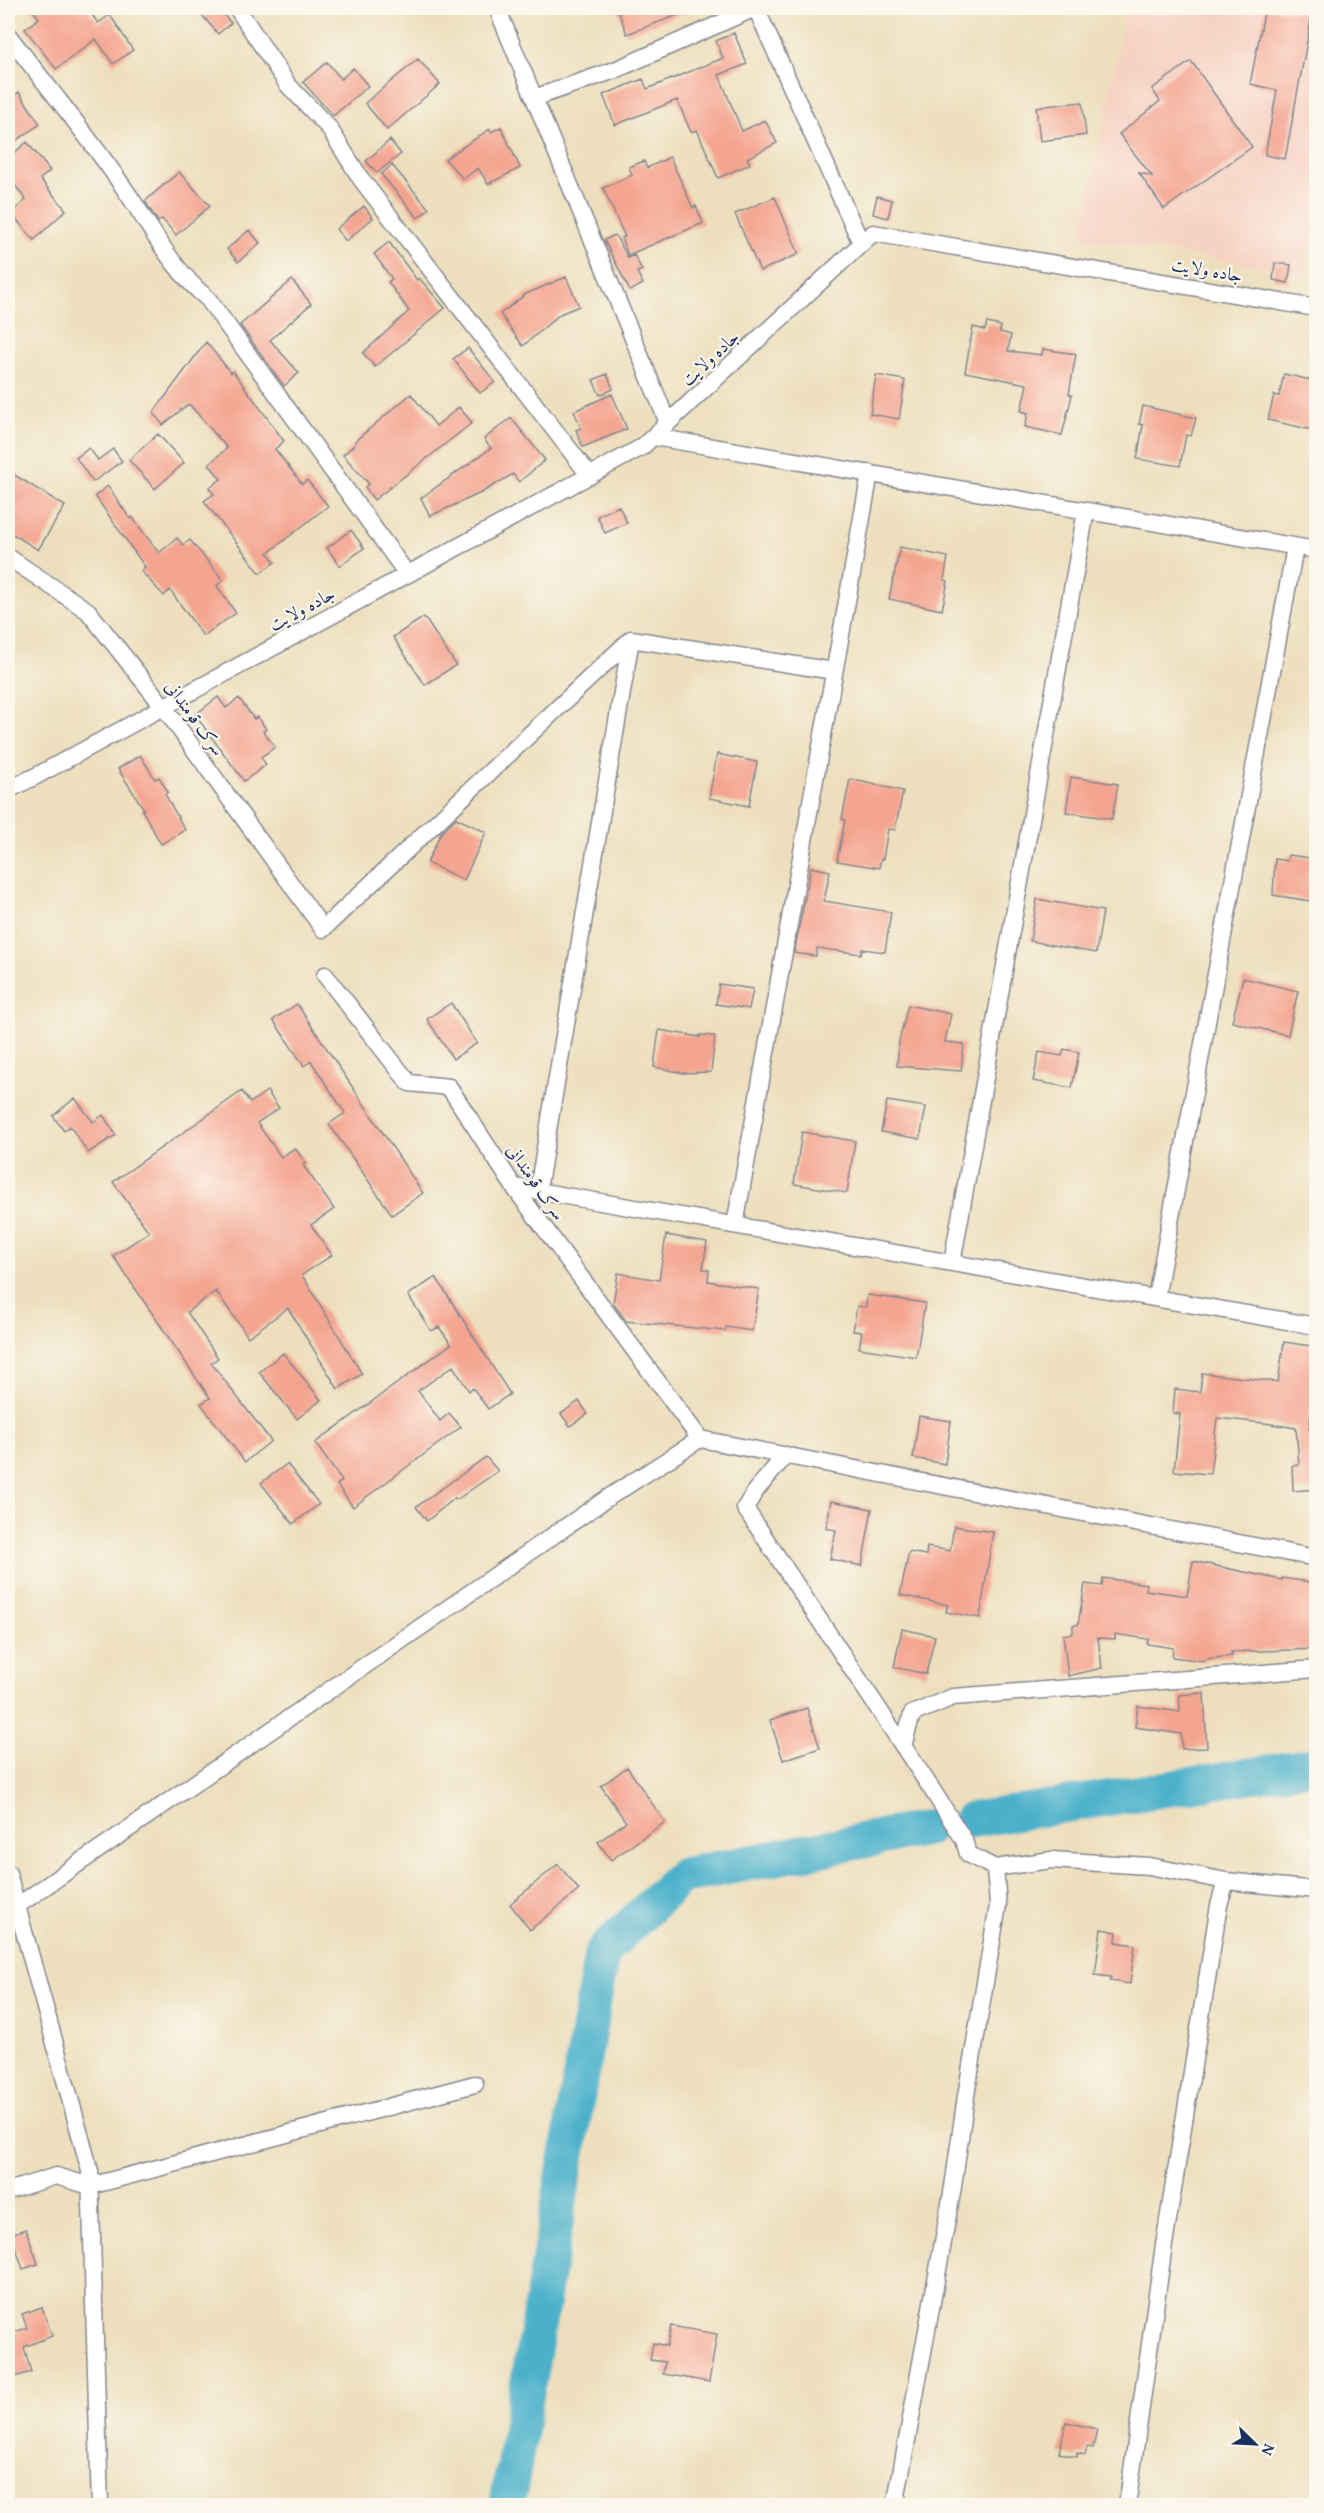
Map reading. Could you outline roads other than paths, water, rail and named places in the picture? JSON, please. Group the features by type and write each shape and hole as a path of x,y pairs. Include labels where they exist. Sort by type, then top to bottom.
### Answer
{"street":[{"path":"237,8 288,85 329,128 361,179 590,476"},
{"path":"496,8 668,423"},
{"path":"534,98 615,70 756,8 861,243"},
{"path":"8,35 130,196 156,239 192,286 208,299 406,574"},
{"name":"جاده ولایت","path":"8,790 38,776 642,447 873,233 1317,308"},
{"path":"654,437 1317,550"},
{"path":"735,1225 870,473"},
{"path":"952,1263 1086,511"},
{"path":"1156,1298 1296,547"},
{"name":"سرک قومندانی","path":"8,557 88,611 163,706 323,929 632,639"},
{"path":"538,1190 632,639 834,671"},
{"name":"سرک قومندانی","path":"325,975 409,1083 449,1087 514,1187 700,1439"},
{"path":"514,1187 1317,1326"},
{"path":"17,1906 606,1499 700,1439 1317,1558"},
{"path":"786,1455 756,1490 745,1508 964,1840 968,1854 995,1868 1062,1861 1149,1866 1226,1881 1317,1890"},
{"path":"903,1746 912,1714 953,1697 1317,1669"},
{"path":"895,2505 953,2187 998,1905 995,1868"},
{"path":"8,1873 90,2171 100,2505"},
{"path":"1127,2505 1166,2233 1219,1905 1226,1881"},
{"path":"8,2192 56,2176 90,2186 475,2084"}],"waterway":[{"path":"971,1820 1316,1765"},
{"path":"507,2506 602,1952 682,1876 928,1828"}]}
